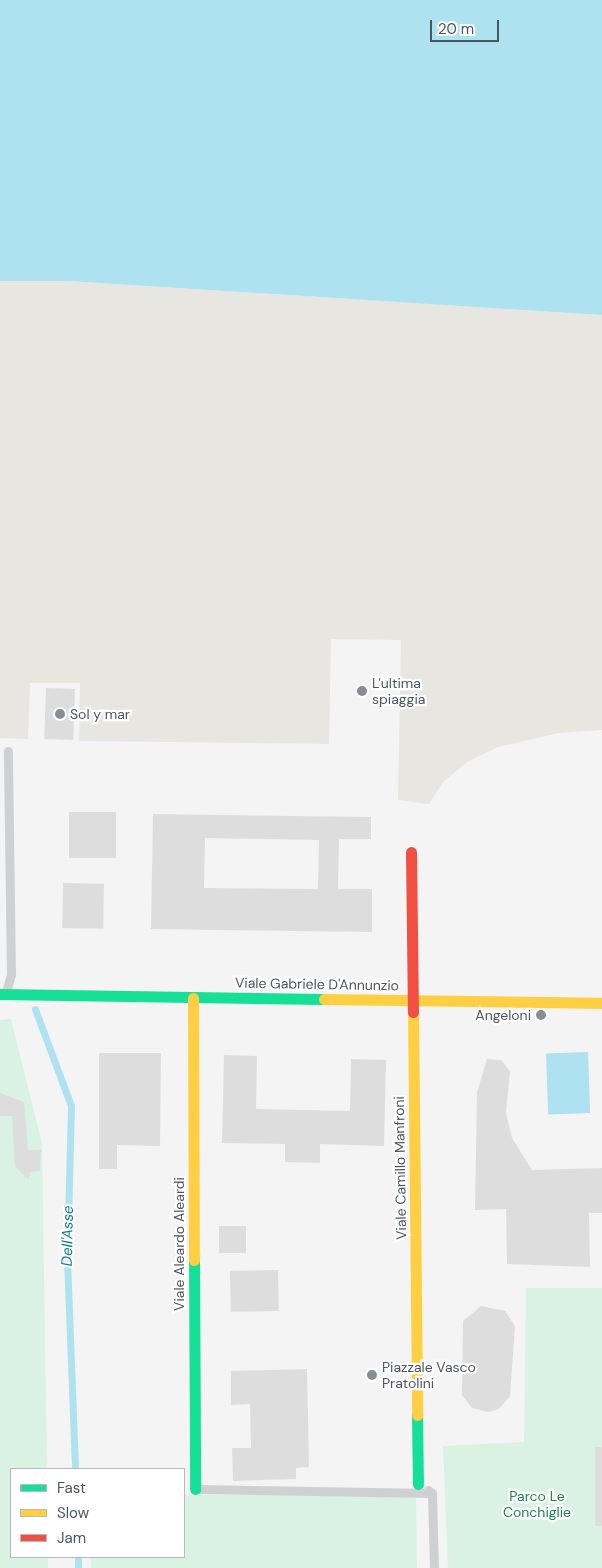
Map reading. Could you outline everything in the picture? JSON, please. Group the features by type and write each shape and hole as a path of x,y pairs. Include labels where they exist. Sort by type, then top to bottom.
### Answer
{"street":[{"name":"Viale Camillo Manfroni","path":"411,852 418,1484"},
{"name":"Viale Gabriele D'Annunzio","path":"3,994 602,1003"},
{"name":"Viale Aleardo Aleardi","path":"193,998 195,1489"}],"lane":[{"path":"3,994 11,974 8,751"},
{"path":"418,1484 432,1493"},
{"path":"195,1489 432,1493"},
{"path":"432,1493 434,1568"}],"green space":[{"path":"11,1019 42,1143 47,1468 10,1468 10,1558 48,1558 48,1568 0,1568 0,1020"},
{"name":"Parco Le Conchiglie","path":"526,1288 602,1288 602,1568 448,1568 443,1446 524,1442"},
{"path":"185,1495 416,1495 417,1568 91,1568 91,1558 185,1558"}],"sand":[{"path":"0,281 68,281 602,315 602,730 559,733 498,747 467,762 443,782 429,804 398,800 401,640 331,639 329,744 79,741 80,683 30,683 28,739 0,738"}],"water":[{"path":"0,0 602,0 602,315 68,281 0,281"},
{"path":"588,1052 590,1113 548,1114 546,1053"}],"building":[{"name":"Sol y mar","path":"46,688 75,689 73,740 44,739"},
{"path":"69,812 116,812 116,858 69,858"},
{"path":"153,814 371,817 371,839 339,839 338,889 372,889 372,932 151,929","holes":["205,838 319,840 318,889 204,888"]},
{"path":"63,883 104,884 103,929 62,928"},
{"path":"99,1053 161,1053 160,1146 117,1145 117,1169 99,1169"},
{"path":"224,1055 257,1056 256,1109 350,1111 351,1059 386,1060 384,1146 320,1144 320,1163 285,1162 285,1144 222,1143"},
{"path":"487,1059 501,1060 510,1071 506,1113 512,1138 532,1170 602,1168 602,1213 589,1213 590,1267 507,1264 506,1209 475,1210 477,1092"},
{"path":"0,1093 24,1102 28,1150 41,1150 40,1171 30,1172 29,1180 15,1167 12,1116 0,1116"},
{"path":"219,1226 246,1226 246,1253 219,1253"},
{"path":"278,1270 279,1311 231,1312 230,1271"},
{"path":"481,1306 505,1311 515,1326 510,1396 499,1409 488,1412 472,1408 462,1395 463,1321"},
{"path":"307,1369 309,1467 296,1468 296,1479 233,1481 232,1448 251,1448 250,1404 231,1405 231,1371"},
{"path":"595,1447 602,1447 602,1526 595,1526"}],"waterway":[{"name":"Dell'Asse","path":"35,1009 71,1106 67,1259 75,1468"},
{"name":"Dell'Asse","path":"78,1558 78,1568"}],"traffic: fast":[{"path":"0,994 324,999"},
{"path":"194,1260 195,1489"},
{"path":"417,1415 418,1484"}],"traffic: slow":[{"path":"193,998 194,1260"},
{"path":"324,999 602,1003"},
{"path":"413,1012 417,1415"}],"traffic: jam":[{"path":"411,852 413,1012"}],"place":[{"name":"L'ultima spiaggia","path":"362,691"},
{"name":"Sol y mar","path":"60,714"},
{"name":"Angeloni","path":"541,1015"},
{"name":"Piazzale Vasco Pratolini","path":"372,1375"}]}
